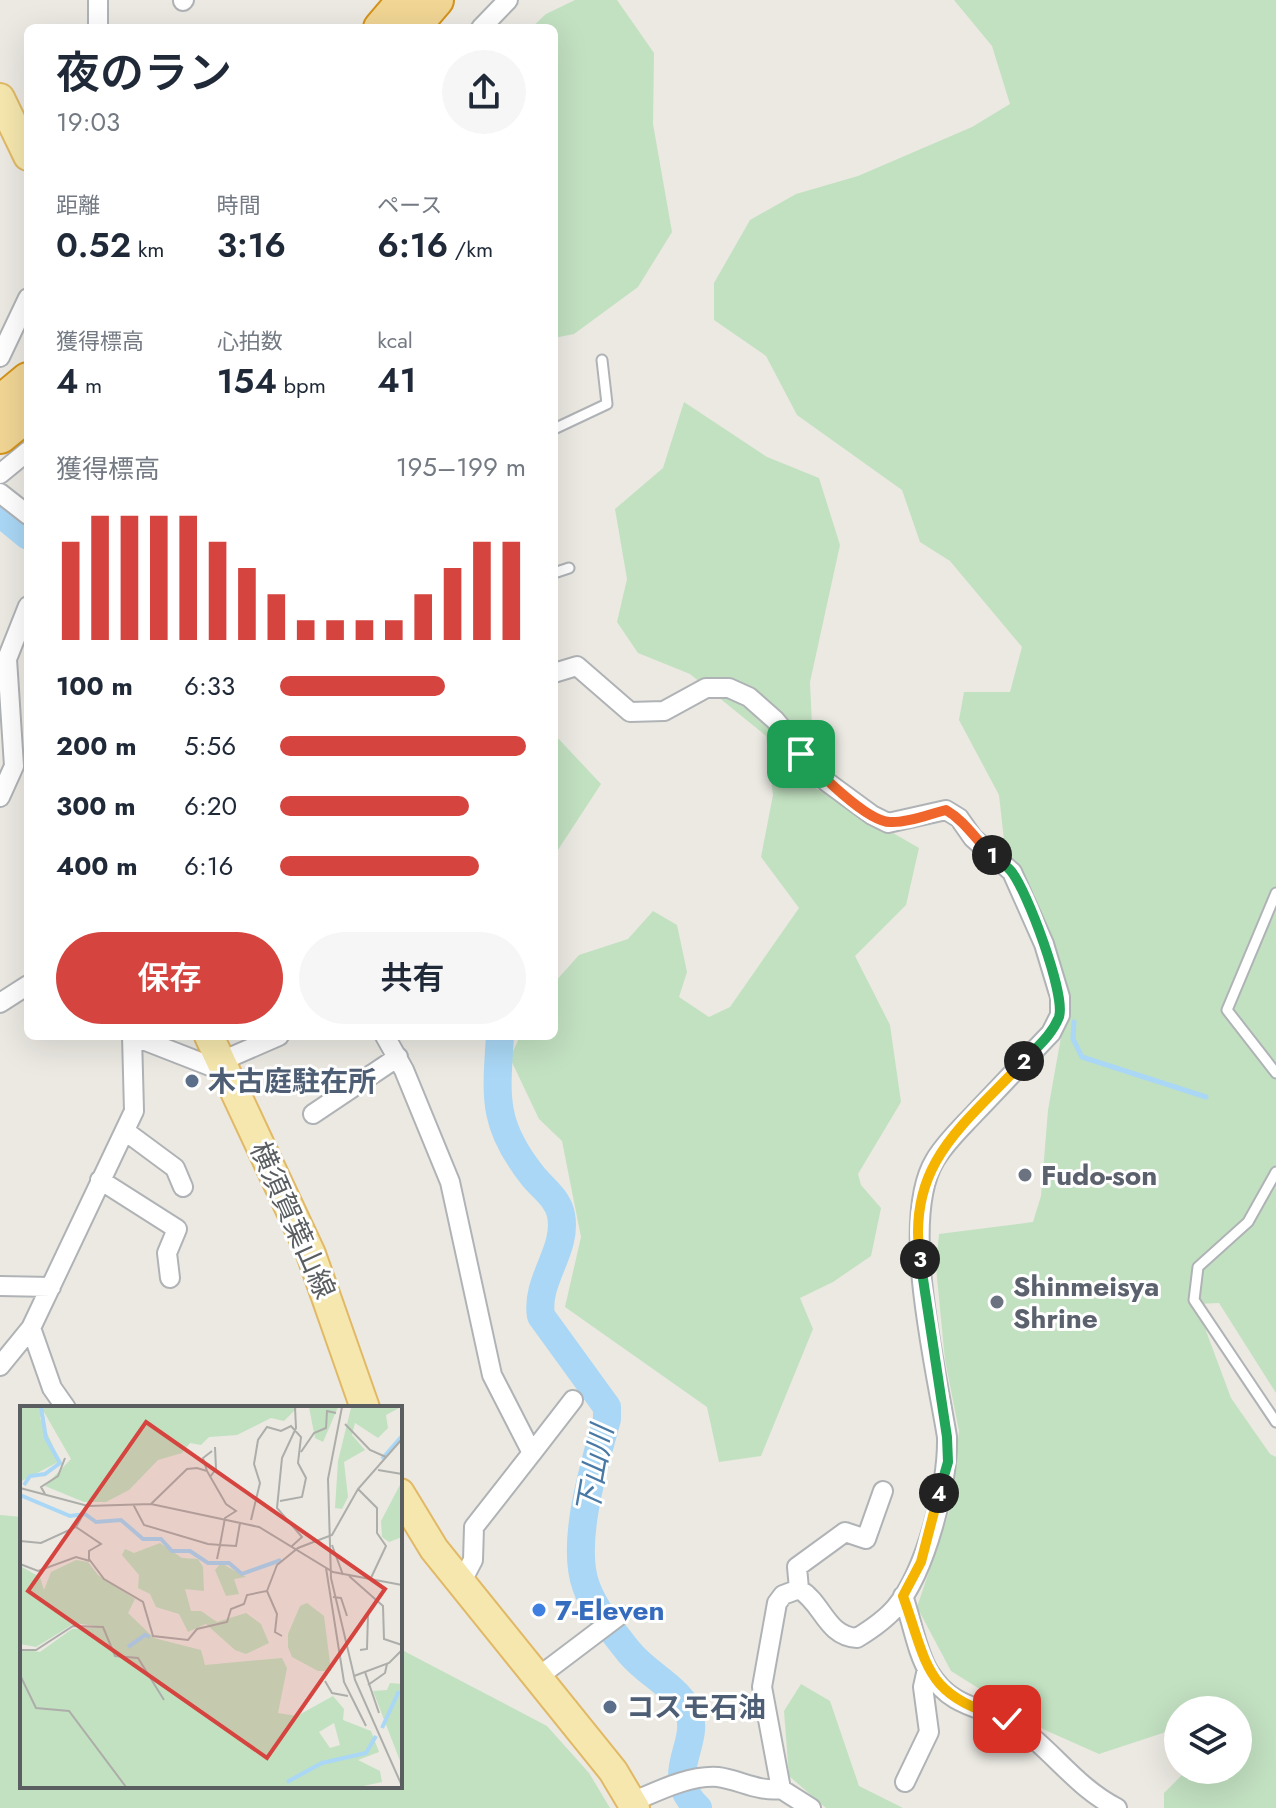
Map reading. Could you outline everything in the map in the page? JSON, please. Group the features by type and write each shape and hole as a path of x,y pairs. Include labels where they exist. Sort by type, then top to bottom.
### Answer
{"highway":[{"path":"384,24 405,0"},
{"path":"415,24 436,0"},
{"path":"0,403 24,383"},
{"path":"0,436 24,416"}],"main road":[{"path":"2,107 24,148"},
{"name":"横須賀葉山線","path":"211,1040 316,1266 364,1406"},
{"path":"402,1497 434,1549 613,1771 634,1805"}],"street":[{"path":"98,0 98,24"},
{"path":"485,24 508,0"},
{"path":"0,357 24,306"},
{"path":"0,474 24,454"},
{"path":"0,493 24,512"},
{"path":"0,797 14,766 7,659 24,616"},
{"path":"558,672 577,666 630,712 664,711 706,688 729,688 749,697 775,720 827,782 872,815 888,823 946,810 959,818 973,838 1012,872 1044,944 1060,997 1060,1015 1051,1033 953,1137 936,1158 924,1181 918,1213 919,1252 947,1437 948,1462 921,1562 894,1610 857,1638 844,1637 834,1630 806,1593 799,1589"},
{"path":"0,1003 24,988"},
{"path":"0,1366 31,1328 134,1111 133,1040"},
{"path":"143,1040 210,1066 271,1040"},
{"path":"387,1040 398,1057 450,1182 492,1375 532,1453"},
{"path":"313,1114 398,1057"},
{"path":"125,1131 175,1168 183,1187"},
{"path":"100,1180 177,1229 167,1253 170,1278"},
{"path":"0,1286 51,1287"},
{"path":"31,1328 52,1388 65,1406"},
{"path":"461,1583 473,1560 474,1527 573,1400"},
{"path":"799,1589 797,1567 845,1532 866,1539 883,1491"},
{"path":"781,1789 762,1687 777,1603 783,1595 799,1589"},
{"path":"903,1596 927,1669 951,1696 971,1709 1007,1719 1022,1728 1095,1798 1117,1808"},
{"path":"538,1677 611,1622"},
{"path":"905,1782 929,1732 923,1687 927,1669"},
{"path":"634,1805 670,1786 717,1777 767,1791 781,1789 811,1808"}],"lane":[{"path":"558,427 607,404 602,360"},
{"path":"558,572 569,568"},
{"path":"1276,893 1227,1010 1276,1073"},
{"path":"1276,1172 1248,1222 1198,1267 1194,1300 1276,1422"}],"green space":[{"path":"575,0 617,0 654,53 653,124 672,232 638,287 574,334 558,337 558,24 535,24 546,14"},
{"path":"954,0 1276,0 1276,1393 1219,1303 1196,1304 1231,1398 1270,1454 1276,1457 1276,1808 1164,1808 1164,1793 1173,1784 1252,1784 1252,1696 1164,1696 1164,1733 1099,1754 1045,1730 951,1671 917,1607 950,1509 959,1431 945,1360 936,1267 939,1234 1033,1222 1041,1196 1048,1110 1068,998 1034,894 1005,849 999,795 959,720 964,692 1010,692 1022,647 950,561 920,542 902,490 797,415 766,356 714,320 714,283 750,220 796,194 858,176 972,127 1010,104 992,46"},
{"path":"684,402 767,457 819,478 840,545 810,682 815,788 919,848 906,905 855,956 890,1025 901,1102 858,1174 861,1185 881,1208 871,1256 833,1282 800,1298 813,1329 761,1456 719,1462 707,1407 565,1307 581,1237 562,1141 539,1119 510,1058 518,1040 558,1040 558,979 579,955 628,939 653,911 677,925 687,972 679,997 709,1017 730,1007 799,908 761,857 773,795 766,736 690,674 638,653 617,622 627,579 615,509 663,468"},
{"path":"558,738 601,784 558,850"},
{"path":"0,1515 20,1517 20,1788 402,1788 402,1650 547,1726 589,1773 610,1808 0,1808"},
{"path":"801,1684 830,1701 859,1786 903,1808 826,1808 789,1776 784,1711"}],"waterway":[{"name":"下山川","path":"0,513 24,533"},
{"path":"1074,1022 1073,1039 1082,1057 1206,1097"},
{"name":"下山川","path":"500,1040 498,1093 503,1125 519,1157 553,1198 561,1215 560,1241 543,1290 541,1316 607,1407 607,1419 582,1525 582,1568 586,1586 599,1612 629,1652 686,1706 691,1719 691,1732 682,1782 687,1795 698,1808"}],"place":[{"name":"木古庭駐在所","path":"192,1081"},
{"name":"Fudo-son","path":"1025,1175"},
{"name":"Shinmeisya Shrine","path":"997,1302"},
{"name":"7-Eleven","path":"539,1610"},
{"name":"コスモ石油","path":"610,1707"}],"route":[{"path":"801,754 827,782 888,823 946,810 959,818 973,838 1012,872 1044,944 1060,997 1060,1015 1051,1033 936,1158 924,1181 918,1213 919,1252 947,1437 948,1462 921,1562 903,1596 927,1669 936,1682 971,1709 1007,1719"}]}
